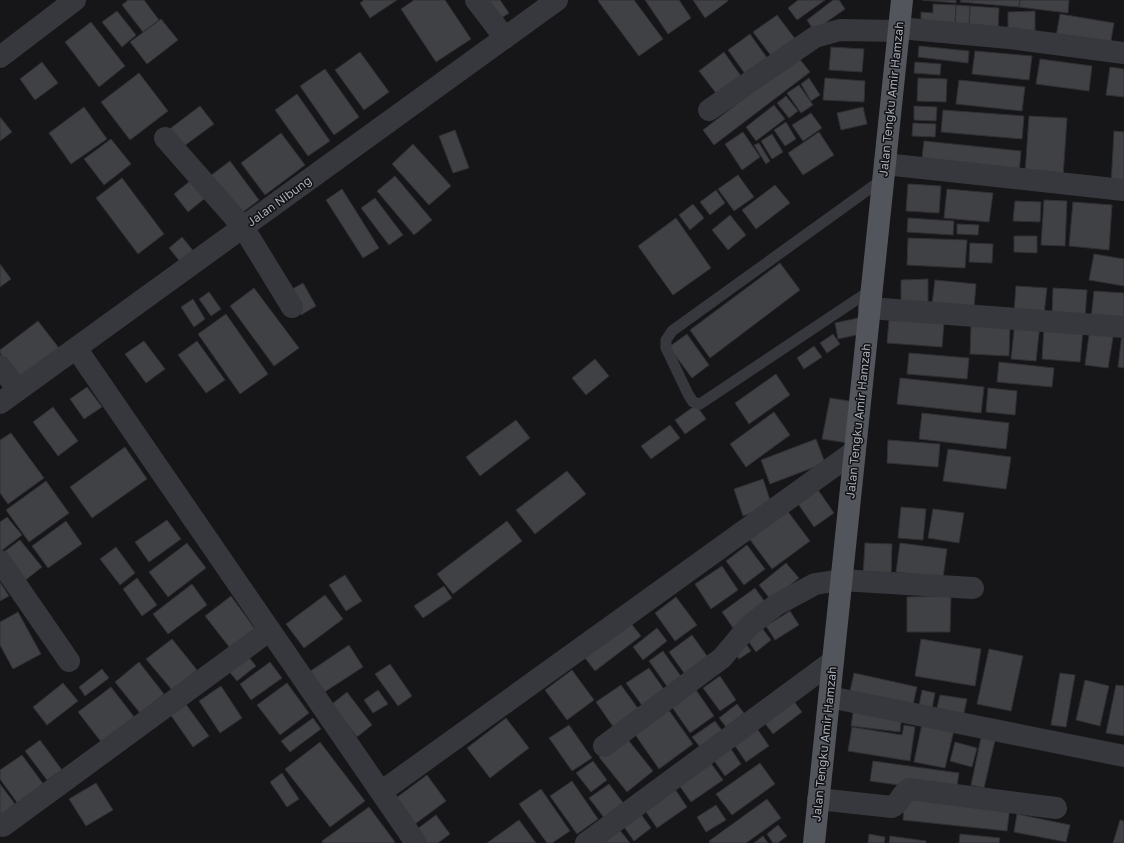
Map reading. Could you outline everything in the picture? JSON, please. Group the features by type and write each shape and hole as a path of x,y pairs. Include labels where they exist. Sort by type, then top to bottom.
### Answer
{"main road":[{"name":"Jalan Tengku Amir Hamzah","path":"814,843 902,0"}],"street":[{"path":"0,57 75,0"},
{"path":"476,0 505,38"},
{"name":"Jalan Nibung","path":"0,403 557,0"},
{"path":"709,110 815,37 840,30 898,29 1009,38 1124,53"},
{"path":"165,138 243,227 292,307"},
{"path":"884,172 1124,190"},
{"path":"870,299 1124,327"},
{"path":"76,348 416,843"},
{"path":"0,366 18,390"},
{"path":"381,792 855,451"},
{"path":"0,561 69,660"},
{"path":"604,746 722,658 748,627 776,605 815,584 841,580 973,588"},
{"path":"3,826 270,630"},
{"path":"586,843 833,661"},
{"path":"829,697 1124,756"},
{"path":"818,799 892,807 898,803 904,792 909,789 1056,808"}],"lane":[{"path":"870,299 700,404 693,402 688,394 666,348 666,340 672,331 884,172"}],"building":[{"path":"128,0 144,0 159,20 143,32 122,5"},
{"path":"364,0 397,0 370,18 360,3"},
{"path":"414,0 445,0 471,39 436,62 401,9"},
{"path":"482,0 500,0 509,13 497,21"},
{"path":"634,0 663,39 639,56 598,1"},
{"path":"645,0 679,0 691,18 668,34"},
{"path":"693,0 727,0 728,1 705,18"},
{"path":"798,0 825,0 797,20 788,8"},
{"path":"833,0 839,0 845,9 814,31 807,20"},
{"path":"922,0 956,0 956,3"},
{"path":"961,0 1020,0 1019,7 960,2"},
{"path":"1020,0 1069,0 1068,13 1019,7"},
{"path":"933,4 956,5 955,27 921,26 921,12 933,13"},
{"path":"956,5 970,6 969,28 955,27"},
{"path":"970,6 999,8 998,30 969,28"},
{"path":"117,11 136,35 122,47 102,22"},
{"path":"1035,11 1035,31 1008,32 1008,12"},
{"path":"1060,14 1114,23 1110,46 1056,37"},
{"path":"777,15 799,44 775,61 753,32"},
{"path":"161,19 178,40 147,64 130,42"},
{"path":"91,22 125,66 99,87 65,42"},
{"path":"750,34 770,62 748,78 728,50"},
{"path":"919,46 969,51 968,63 918,57"},
{"path":"831,47 864,49 862,72 829,70"},
{"path":"975,51 1032,56 1029,80 972,74"},
{"path":"360,52 389,92 364,110 335,70"},
{"path":"724,52 743,79 719,97 699,71"},
{"path":"798,57 810,72 714,145 703,130"},
{"path":"1040,59 1092,66 1089,91 1036,84"},
{"path":"42,62 58,83 35,100 20,79"},
{"path":"915,62 941,64 940,75 914,73"},
{"path":"1110,67 1124,69 1124,97 1106,95"},
{"path":"325,69 359,117 334,135 300,86"},
{"path":"139,73 168,111 130,140 101,102"},
{"path":"809,78 820,95 811,101 801,84"},
{"path":"825,78 865,81 864,102 823,100"},
{"path":"918,78 947,79 946,102 917,101"},
{"path":"959,80 1025,87 1022,111 956,104"},
{"path":"799,85 813,105 801,113 787,93"},
{"path":"297,94 330,141 308,156 275,110"},
{"path":"786,96 798,111 789,118 777,103"},
{"path":"774,105 785,119 756,141 746,127"},
{"path":"200,106 214,124 180,149 167,131"},
{"path":"914,106 937,107 936,121 914,120"},
{"path":"84,107 107,139 71,164 49,133"},
{"path":"863,107 867,124 841,130 837,113"},
{"path":"943,110 1024,116 1022,139 941,132"},
{"path":"811,113 822,128 803,141 792,125"},
{"path":"1029,116 1067,118 1063,177 1025,174"},
{"path":"0,117 12,132 0,141"},
{"path":"786,122 796,139 785,146 774,130"},
{"path":"913,123 936,124 935,137 912,136"},
{"path":"455,130 469,168 453,173 439,136"},
{"path":"1114,131 1124,132 1124,187 1111,186"},
{"path":"743,132 760,157 742,170 725,144"},
{"path":"819,132 834,155 803,175 788,153"},
{"path":"281,133 305,165 265,195 241,163"},
{"path":"772,134 783,152 772,159 761,141"},
{"path":"111,139 131,164 104,185 84,159"},
{"path":"924,141 1021,151 1019,175 921,166"},
{"path":"759,143 770,161 766,164 754,145"},
{"path":"413,144 451,186 429,205 392,164"},
{"path":"230,161 259,200 239,215 210,176"},
{"path":"738,175 754,197 734,211 718,189"},
{"path":"395,176 432,220 414,235 377,191"},
{"path":"195,177 209,195 188,212 174,194"},
{"path":"122,178 164,234 138,254 96,198"},
{"path":"908,184 941,186 939,213 906,211"},
{"path":"775,185 790,203 756,229 742,210"},
{"path":"342,189 379,248 363,258 326,200"},
{"path":"947,189 993,193 989,222 944,218"},
{"path":"716,190 725,203 710,215 700,202"},
{"path":"375,198 403,235 389,245 361,208"},
{"path":"1044,200 1067,201 1065,246 1041,245"},
{"path":"1015,201 1041,202 1040,222 1013,221"},
{"path":"1073,202 1112,205 1109,250 1069,246"},
{"path":"693,204 704,218 690,230 679,215"},
{"path":"730,215 746,235 728,250 712,230"},
{"path":"676,218 711,268 673,295 638,246"},
{"path":"908,218 954,221 953,235 907,232"},
{"path":"957,224 979,225 978,235 957,234"},
{"path":"1014,236 1037,236 1037,253 1014,252"},
{"path":"182,237 195,253 182,264 169,248"},
{"path":"908,238 967,240 965,268 907,265"},
{"path":"970,243 993,244 992,263 969,262"},
{"path":"1094,254 1124,259 1124,286 1089,280"},
{"path":"780,263 800,290 710,358 690,330"},
{"path":"0,264 11,279 0,287"},
{"path":"928,279 928,305 901,305 901,280"},
{"path":"935,280 976,284 974,308 932,304"},
{"path":"303,283 316,306 301,315 287,292"},
{"path":"1016,286 1047,288 1044,314 1014,312"},
{"path":"254,288 299,348 274,366 230,306"},
{"path":"1053,288 1087,290 1085,318 1052,317"},
{"path":"1094,291 1124,293 1124,322 1091,319"},
{"path":"209,292 221,309 211,316 199,299"},
{"path":"193,299 205,319 194,327 181,307"},
{"path":"226,314 268,374 240,394 198,334"},
{"path":"858,318 861,334 838,339 835,323"},
{"path":"889,320 944,323 942,347 887,343"},
{"path":"38,321 62,352 23,382 0,353 0,350"},
{"path":"1015,322 1040,324 1036,361 1011,359"},
{"path":"971,326 1010,327 1009,356 970,354"},
{"path":"1044,327 1083,330 1080,362 1042,359"},
{"path":"1090,328 1114,331 1108,368 1085,365"},
{"path":"687,334 709,365 692,378 669,347"},
{"path":"833,334 840,344 827,353 820,343"},
{"path":"1122,334 1124,334 1124,368 1118,367"},
{"path":"144,341 165,369 146,383 125,354"},
{"path":"197,341 225,380 206,393 178,355"},
{"path":"814,346 822,357 804,369 797,358"},
{"path":"909,353 969,358 967,379 907,374"},
{"path":"595,359 609,376 586,395 572,378"},
{"path":"999,362 1054,368 1052,387 997,382"},
{"path":"776,374 790,395 749,424 735,403"},
{"path":"900,378 984,387 981,413 897,404"},
{"path":"87,387 102,407 84,419 70,399"},
{"path":"988,388 1017,391 1015,415 986,412"},
{"path":"830,398 855,402 848,443 822,439"},
{"path":"696,405 706,419 685,434 675,420"},
{"path":"53,407 78,441 58,456 33,422"},
{"path":"774,412 790,435 746,467 730,444"},
{"path":"922,413 1009,423 1006,449 919,439"},
{"path":"516,420 530,438 480,476 466,457"},
{"path":"670,425 680,438 651,459 641,446"},
{"path":"11,433 44,478 8,504 0,493 0,440"},
{"path":"816,439 825,463 770,484 761,460"},
{"path":"888,440 940,444 938,467 887,463"},
{"path":"125,447 147,479 92,518 70,487"},
{"path":"948,449 1011,457 1006,489 943,481"},
{"path":"567,471 586,494 535,534 516,510"},
{"path":"763,479 772,506 743,516 734,489"},
{"path":"46,481 69,513 29,542 6,510"},
{"path":"814,484 834,513 814,527 794,498"},
{"path":"901,507 926,509 923,540 898,538"},
{"path":"786,509 810,541 772,569 748,537"},
{"path":"933,509 964,513 959,543 928,538"},
{"path":"7,517 22,535 0,552 0,522"},
{"path":"167,520 181,539 149,562 135,542"},
{"path":"66,521 82,544 48,568 32,546"},
{"path":"507,521 522,541 453,594 437,574"},
{"path":"20,540 42,567 23,582 1,554"},
{"path":"187,543 206,568 168,597 149,572"},
{"path":"865,543 892,544 891,578 863,577"},
{"path":"900,543 947,549 943,578 896,572"},
{"path":"747,545 765,569 744,585 726,561"},
{"path":"116,547 135,573 120,585 100,559"},
{"path":"786,563 799,578 771,600 759,585"},
{"path":"722,566 738,590 711,609 695,584"},
{"path":"345,575 362,601 346,611 329,585"},
{"path":"137,578 157,605 142,616 123,589"},
{"path":"0,582 9,596 0,601"},
{"path":"192,584 207,605 168,634 153,614"},
{"path":"444,586 452,598 423,618 414,606"},
{"path":"755,588 767,605 733,628 722,612"},
{"path":"325,595 343,619 304,648 286,624"},
{"path":"231,596 255,629 230,648 205,616"},
{"path":"951,596 950,632 907,632 907,597"},
{"path":"676,597 697,625 675,641 655,613"},
{"path":"790,611 799,625 775,640 766,626"},
{"path":"18,612 41,654 13,669 0,645 0,622"},
{"path":"630,622 641,636 595,671 585,658"},
{"path":"759,624 771,640 756,652 744,635"},
{"path":"657,628 667,641 643,660 633,647"},
{"path":"692,635 712,663 689,680 669,652"},
{"path":"172,639 197,670 172,690 146,659"},
{"path":"921,639 981,649 975,686 915,676"},
{"path":"744,641 751,651 739,659 732,649"},
{"path":"349,645 363,667 323,693 309,672"},
{"path":"989,649 1023,656 1011,711 977,704"},
{"path":"663,651 685,682 671,692 649,661"},
{"path":"247,655 256,666 237,681 228,670"},
{"path":"139,662 164,694 140,713 115,682"},
{"path":"270,662 282,678 251,700 240,684"},
{"path":"390,664 412,696 398,706 375,674"},
{"path":"649,668 668,695 646,711 626,683"},
{"path":"102,669 109,678 85,696 79,687"},
{"path":"572,670 594,700 567,720 545,690"},
{"path":"854,673 917,687 912,709 849,696"},
{"path":"1060,673 1075,675 1066,727 1051,725"},
{"path":"720,676 736,700 720,711 703,688"},
{"path":"1085,680 1109,686 1100,726 1076,720"},
{"path":"63,683 78,701 47,725 33,707"},
{"path":"287,683 309,713 280,735 257,705"},
{"path":"621,685 642,714 616,731 596,702"},
{"path":"1116,685 1124,686 1124,736 1106,733"},
{"path":"221,686 242,718 220,733 199,701"},
{"path":"111,687 135,718 102,743 78,712"},
{"path":"378,690 388,704 373,713 364,700"},
{"path":"696,690 714,716 690,733 672,707"},
{"path":"922,690 935,693 931,714 918,711"},
{"path":"347,692 372,725 357,737 332,704"},
{"path":"789,695 802,712 773,734 760,717"},
{"path":"940,695 967,699 963,717 936,712"},
{"path":"185,703 209,736 193,747 170,714"},
{"path":"737,704 744,713 726,727 719,718"},
{"path":"854,707 902,714 900,732 851,726"},
{"path":"668,709 693,744 659,769 634,733"},
{"path":"313,718 321,729 290,752 281,741"},
{"path":"506,718 529,748 490,778 467,748"},
{"path":"715,721 723,732 700,747 692,737"},
{"path":"754,724 769,746 746,762 731,740"},
{"path":"922,724 954,730 945,768 914,762"},
{"path":"569,725 592,758 572,771 549,738"},
{"path":"904,725 915,727 910,761 848,751 852,727 902,735"},
{"path":"982,733 996,736 984,788 971,785"},
{"path":"625,736 653,771 627,792 599,757"},
{"path":"40,740 62,770 47,780 25,751"},
{"path":"320,742 365,801 330,827 285,769"},
{"path":"955,742 977,748 972,767 950,761"},
{"path":"727,743 741,764 725,776 710,755"},
{"path":"22,755 44,785 18,804 0,779 0,770"},
{"path":"708,759 723,780 691,802 676,781"},
{"path":"593,761 607,780 591,792 576,773"},
{"path":"873,761 959,773 956,793 870,781"},
{"path":"760,763 775,784 732,815 716,794"},
{"path":"282,773 299,799 287,807 270,782"},
{"path":"427,775 446,801 415,824 396,798"},
{"path":"572,781 598,819 577,834 550,796"},
{"path":"96,783 113,810 86,826 69,799"},
{"path":"0,784 15,804 0,815"},
{"path":"609,784 624,804 605,819 589,798"},
{"path":"673,786 687,807 657,828 642,806"},
{"path":"541,789 570,831 552,843 547,843 519,804"},
{"path":"905,796 1010,807 1007,831 903,820"},
{"path":"767,799 781,818 746,843 710,843 709,841"},
{"path":"716,805 726,820 706,832 697,817"},
{"path":"369,807 395,842 323,843 322,841"},
{"path":"638,810 651,828 634,841 621,823"},
{"path":"1017,814 1070,825 1066,842 1014,832"},
{"path":"436,815 450,834 438,843 421,843 413,832"},
{"path":"519,820 536,843 487,843"},
{"path":"1120,820 1124,821 1124,843 1113,843"},
{"path":"615,824 630,843 591,843"},
{"path":"778,825 787,836 778,843 773,843 767,834"},
{"path":"869,834 885,837 884,843 868,843"},
{"path":"960,834 1000,838 999,843 959,843"},
{"path":"763,836 768,843 754,843"},
{"path":"890,836 926,841 926,843 889,843"}]}
